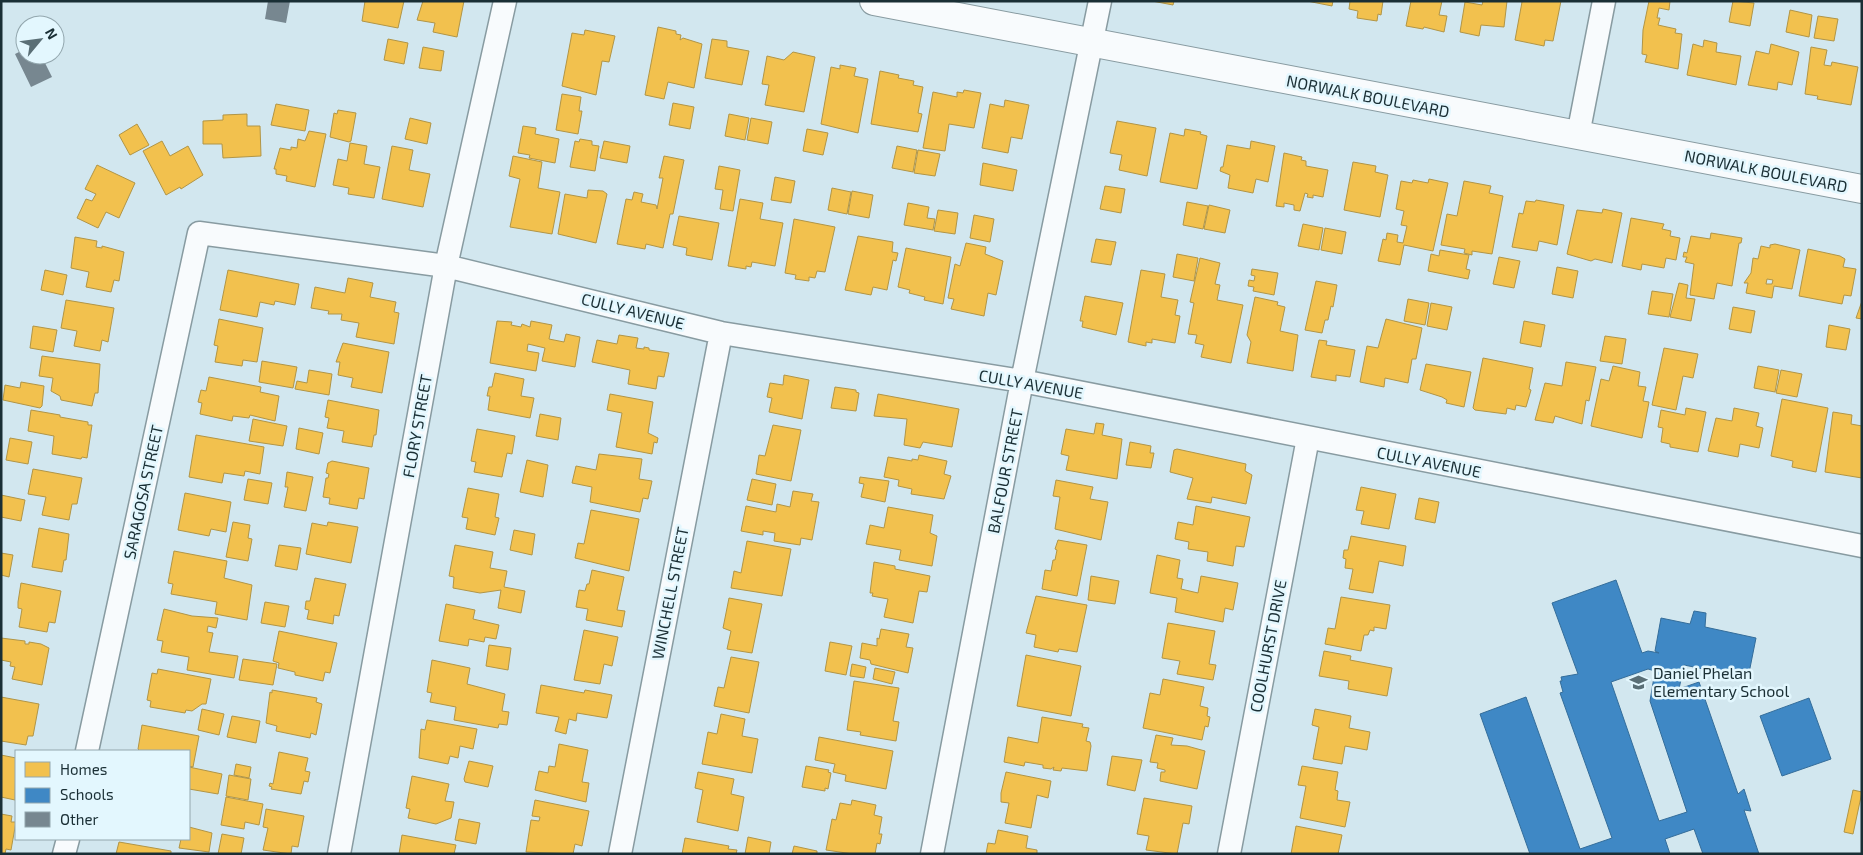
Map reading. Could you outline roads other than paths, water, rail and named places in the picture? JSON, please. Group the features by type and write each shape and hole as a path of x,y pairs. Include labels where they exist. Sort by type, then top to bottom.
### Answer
{"main road":[{"name":"NORWALK BOULEVARD","path":"874,1 1862,189"}],"street":[{"name":"FLORY STREET","path":"339,854 446,266 505,1"},
{"name":"BALFOUR STREET","path":"932,854 1022,381 1100,1"},
{"path":"1578,136 1604,1"},
{"name":"CULLY AVENUE","path":"199,233 446,266 721,333 1022,381 1862,546"},
{"name":"SARAGOSA STREET","path":"87,750 199,233"},
{"name":"WINCHELL STREET","path":"620,854 721,333"},
{"name":"COOLHURST DRIVE","path":"1229,854 1308,438"},
{"path":"64,854 68,840"}],"place":[{"name":"Daniel Phelan Elementary School","path":"1639,682"}]}
